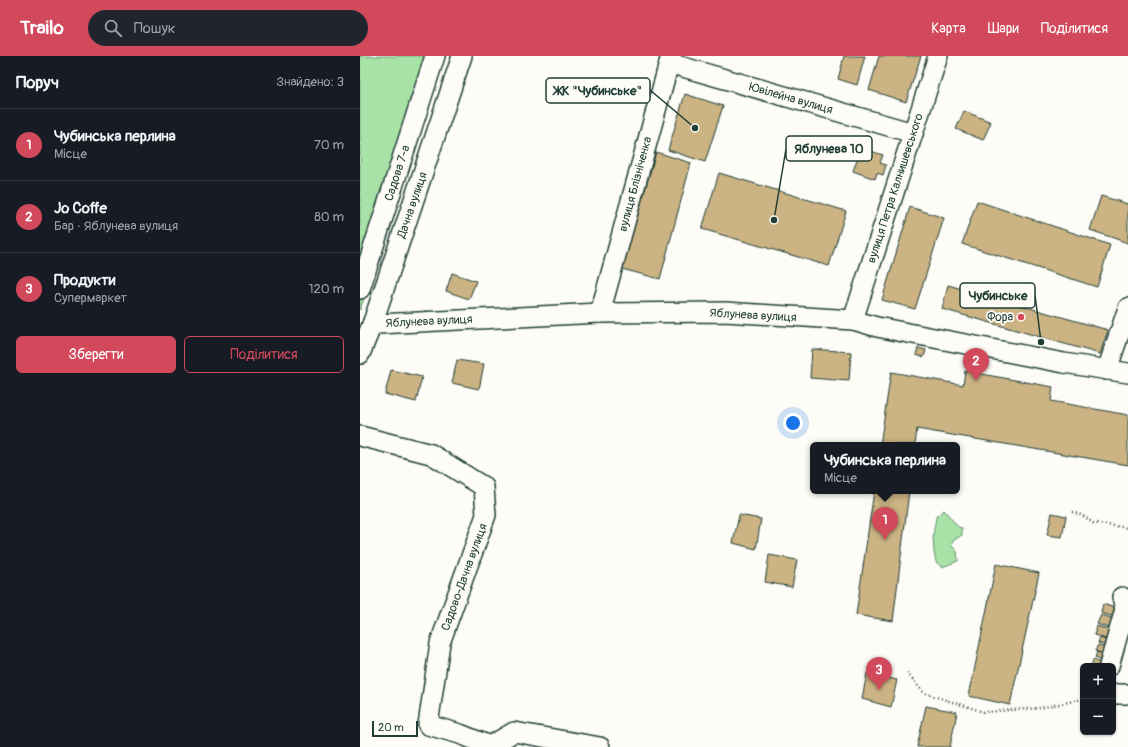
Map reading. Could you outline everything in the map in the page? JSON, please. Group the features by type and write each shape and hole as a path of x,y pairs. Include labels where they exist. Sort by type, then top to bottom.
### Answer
{"street":[{"name":"Садова 7-а","path":"360,289 435,56"},
{"name":"Дачна вулиця","path":"360,354 373,322 462,56"},
{"name":"вулиця Петра Калнишевського","path":"853,320 938,56"},
{"name":"Ювілейна вулиця","path":"670,59 913,133"},
{"name":"вулиця Блізніченка","path":"600,313 670,59"},
{"path":"1107,370 1128,308"},
{"name":"Яблунева вулиця","path":"373,322 378,324 600,313 725,312 853,320 877,327 1064,363 1128,373"},
{"name":"Садово-Дачна вулиця","path":"360,436 431,454 484,487 486,515 440,643 428,725 460,734 478,744 490,746 514,732 600,747"},
{"path":"1110,663 1125,609 1122,597"},
{"path":"1116,694 1128,694"}],"path":[{"path":"1072,512 1082,515 1093,523 1128,528"},
{"path":"907,674 924,693 984,712 1040,708 1080,700"}],"green space":[{"path":"360,56 444,56 360,310"},
{"path":"944,510 958,527 962,528 962,535 954,540 951,545 957,551 958,561 942,567 936,562 933,536 936,517"}],"building":[{"path":"844,56 865,56 857,85 838,79"},
{"path":"879,56 921,56 906,102 869,90"},
{"path":"685,94 723,106 705,162 668,150"},
{"path":"964,111 991,122 983,140 956,129"},
{"path":"861,148 883,155 880,163 886,165 883,175 877,173 875,179 853,171"},
{"path":"656,152 691,163 660,279 622,269"},
{"path":"719,173 846,211 829,266 702,229"},
{"path":"1101,196 1128,204 1128,243 1090,230"},
{"path":"977,201 1110,245 1097,287 962,244"},
{"path":"910,207 944,218 915,309 882,300"},
{"path":"452,273 476,281 469,299 446,291"},
{"path":"948,285 1108,330 1100,354 942,309"},
{"path":"918,348 926,350 924,357 916,355"},
{"path":"812,349 851,352 849,381 810,378"},
{"path":"457,360 484,364 479,389 452,383"},
{"path":"391,370 422,377 416,402 385,394"},
{"path":"965,371 1053,387 1051,401 1128,415 1128,465 917,429 915,442 880,442 891,372 963,385"},
{"path":"874,494 909,494 893,621 856,615"},
{"path":"1052,513 1066,516 1062,537 1047,535"},
{"path":"739,515 761,519 756,549 733,543"},
{"path":"769,555 797,560 792,587 765,582"},
{"path":"996,564 1039,573 1010,705 969,696"},
{"path":"1103,604 1118,609 1115,617 1101,613"},
{"path":"1101,615 1115,619 1112,629 1097,624"},
{"path":"1097,626 1112,631 1109,640 1094,635"},
{"path":"1100,638 1109,641 1107,646 1098,643"},
{"path":"1098,645 1107,648 1105,654 1095,651"},
{"path":"1097,652 1107,655 1104,662 1095,658"},
{"path":"1093,660 1101,663 1092,663"},
{"path":"867,673 897,680 891,707 862,699"},
{"path":"926,706 957,712 950,747 917,747"}],"place":[{"name":"ЖК \"Чубинське\"","path":"695,128"},
{"name":"Яблунева 10","path":"774,220"},
{"name":"Фора","path":"1021,317"},
{"name":"Чубинське","path":"1041,342"},
{"name":"Jo Coffe","path":"976,381"},
{"name":"Чубинська перлина","path":"885,540"},
{"name":"Продукти","path":"879,690"}]}
